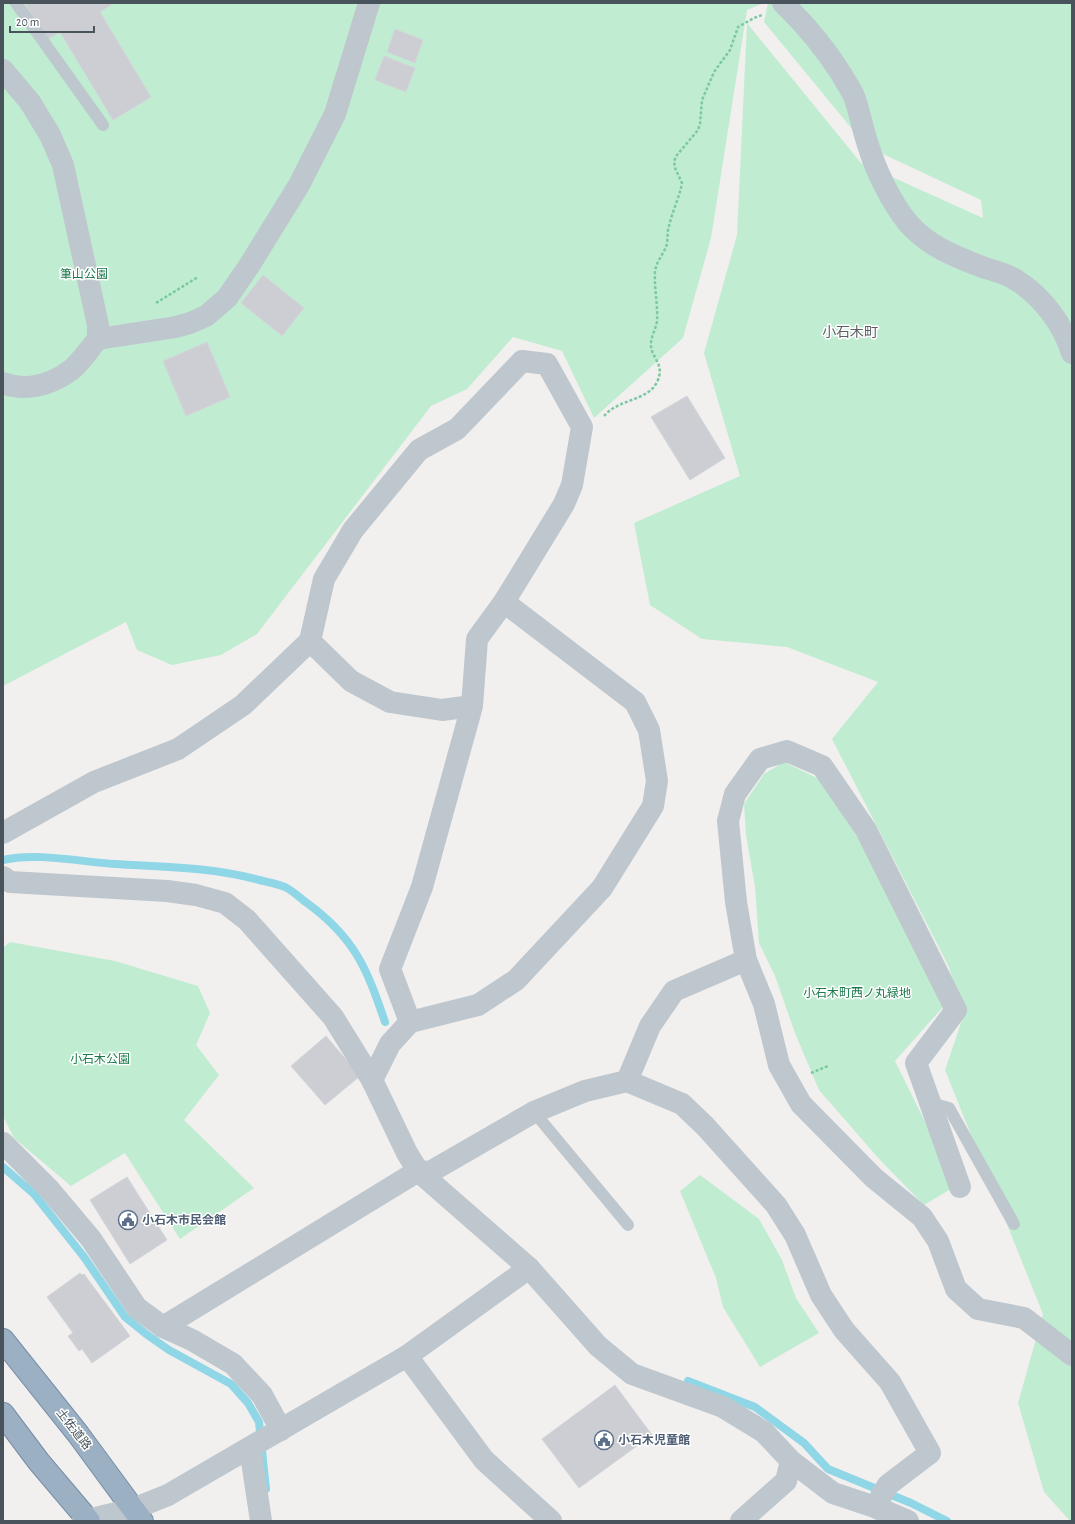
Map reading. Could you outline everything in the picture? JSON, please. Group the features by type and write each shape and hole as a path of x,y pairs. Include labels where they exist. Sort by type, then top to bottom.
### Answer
{"highway":[{"name":"土佐道路","path":"3,1340 78,1434 137,1515"},
{"path":"3,1414 87,1521"}],"street":[{"path":"3,383 12,386 32,388 53,381 71,369 98,339 176,327 190,323 206,316 227,298 249,266 299,185 335,114 369,3"},
{"path":"775,7 803,22 821,44 853,93 868,146 878,172 892,200 908,222 936,247 963,260 1017,280 1039,299 1052,314 1063,331 1072,353"},
{"path":"3,70 30,102 50,135 63,165 98,325 98,339"},
{"path":"3,833 94,782 178,749 243,705 310,641 324,579 353,530 419,450 457,429 522,361 547,364 582,427 572,485 564,504 504,602 477,639 472,706 422,887 390,969 410,1022"},
{"path":"372,1080 390,1044 410,1022 478,1005 516,980 602,888 653,806 657,781 649,730 635,702 504,602"},
{"path":"310,641 351,681 390,702 442,710 472,706"},
{"path":"960,1187 916,1063 956,1010 866,830 822,766 787,751 760,759 735,794 728,821 736,902 746,960 764,1004 779,1065 801,1104 874,1178 922,1217 938,1241 956,1289 978,1309 1024,1318 1072,1355"},
{"path":"3,877 10,882 167,891 196,895 225,903 247,920 333,1017 372,1080 407,1153 424,1171 529,1268 598,1346 632,1374 722,1407 764,1432 791,1461 833,1493 883,1497 908,1521"},
{"path":"627,1081 650,1026 674,991 746,960"},
{"path":"163,1326 424,1171 452,1160 534,1112 585,1091 627,1081 682,1104 705,1126 776,1205 795,1235 822,1295 844,1330 890,1382 930,1453 883,1497"},
{"path":"3,1143 49,1189 91,1239 137,1308 163,1326 192,1340 233,1364 262,1395 264,1440 261,1521"},
{"path":"87,1521 137,1515 168,1495 407,1356 529,1268"},
{"path":"407,1356 484,1460 551,1521"},
{"path":"741,1521 786,1481 791,1461"}],"lane":[{"path":"16,3 103,125"},
{"path":"930,1103 949,1108 1014,1224"},
{"path":"534,1112 628,1225"}],"path":[{"path":"603,420 605,415 610,410 625,401 633,400 645,394 651,390 658,381 659,363 652,352 651,344 657,321 655,272 660,256 666,245 668,226 682,183 675,168 674,161 677,155 698,130 702,100 714,72 730,50 738,27 775,7"}],"green space":[{"name":"筆山公園","path":"3,3 764,3 747,10 711,238 683,338 594,418 562,351 513,337 467,389 431,406 257,634 221,655 172,665 137,650 126,622 3,686"},
{"path":"768,3 1072,3 1072,1521 1070,1521 1044,1492 1018,1403 1043,1314 945,1070 963,1017 949,967 832,739 878,682 787,647 702,639 650,605 634,523 740,476 704,353 737,235 747,23 861,163 983,218 981,200 866,146 764,22"},
{"name":"小石木町西ノ丸緑地","path":"784,762 819,779 865,849 943,1007 895,1061 933,1138 951,1189 924,1205 880,1160 819,1090 795,1033 775,976 759,943 755,887 746,835 744,804 764,774"},
{"name":"小石木公園","path":"10,942 115,961 198,986 210,1013 196,1045 219,1075 184,1120 254,1188 180,1239 125,1153 71,1186 14,1138 3,1116 3,948"},
{"path":"700,1175 759,1219 782,1260 796,1298 819,1333 760,1367 723,1307 716,1278 680,1191"}],"building":[{"path":"25,3 110,3 111,5 100,12 151,97 113,120 60,32 47,40"},
{"path":"395,29 423,40 415,63 387,52"},
{"path":"384,56 415,68 406,92 375,80"},
{"path":"263,275 304,308 282,336 241,303"},
{"path":"207,342 230,397 186,416 163,361"},
{"path":"687,396 725,458 690,480 651,417"},
{"path":"326,1036 360,1076 325,1105 291,1066"},
{"name":"小石木市民会館","path":"127,1177 167,1240 130,1264 90,1200"},
{"path":"80,1273 82,1275 84,1274 130,1336 92,1363 82,1349 79,1351 68,1336 73,1333 47,1297"},
{"path":"615,1385 652,1435 579,1488 542,1439"}],"waterway":[{"path":"3,860 44,857 115,864 187,868 223,872 285,887 323,916 348,942 365,970 385,1022"},
{"path":"3,1167 34,1194 84,1257 125,1317 169,1350 231,1384 248,1403 259,1422 266,1489"},
{"path":"688,1381 755,1407 804,1443 828,1469 911,1503 947,1521"}],"place":[{"name":"小石木市民会館","path":"128,1220"},
{"name":"小石木児童館","path":"604,1440"}],"district":[{"name":"小石木町","path":"850,333"}]}
